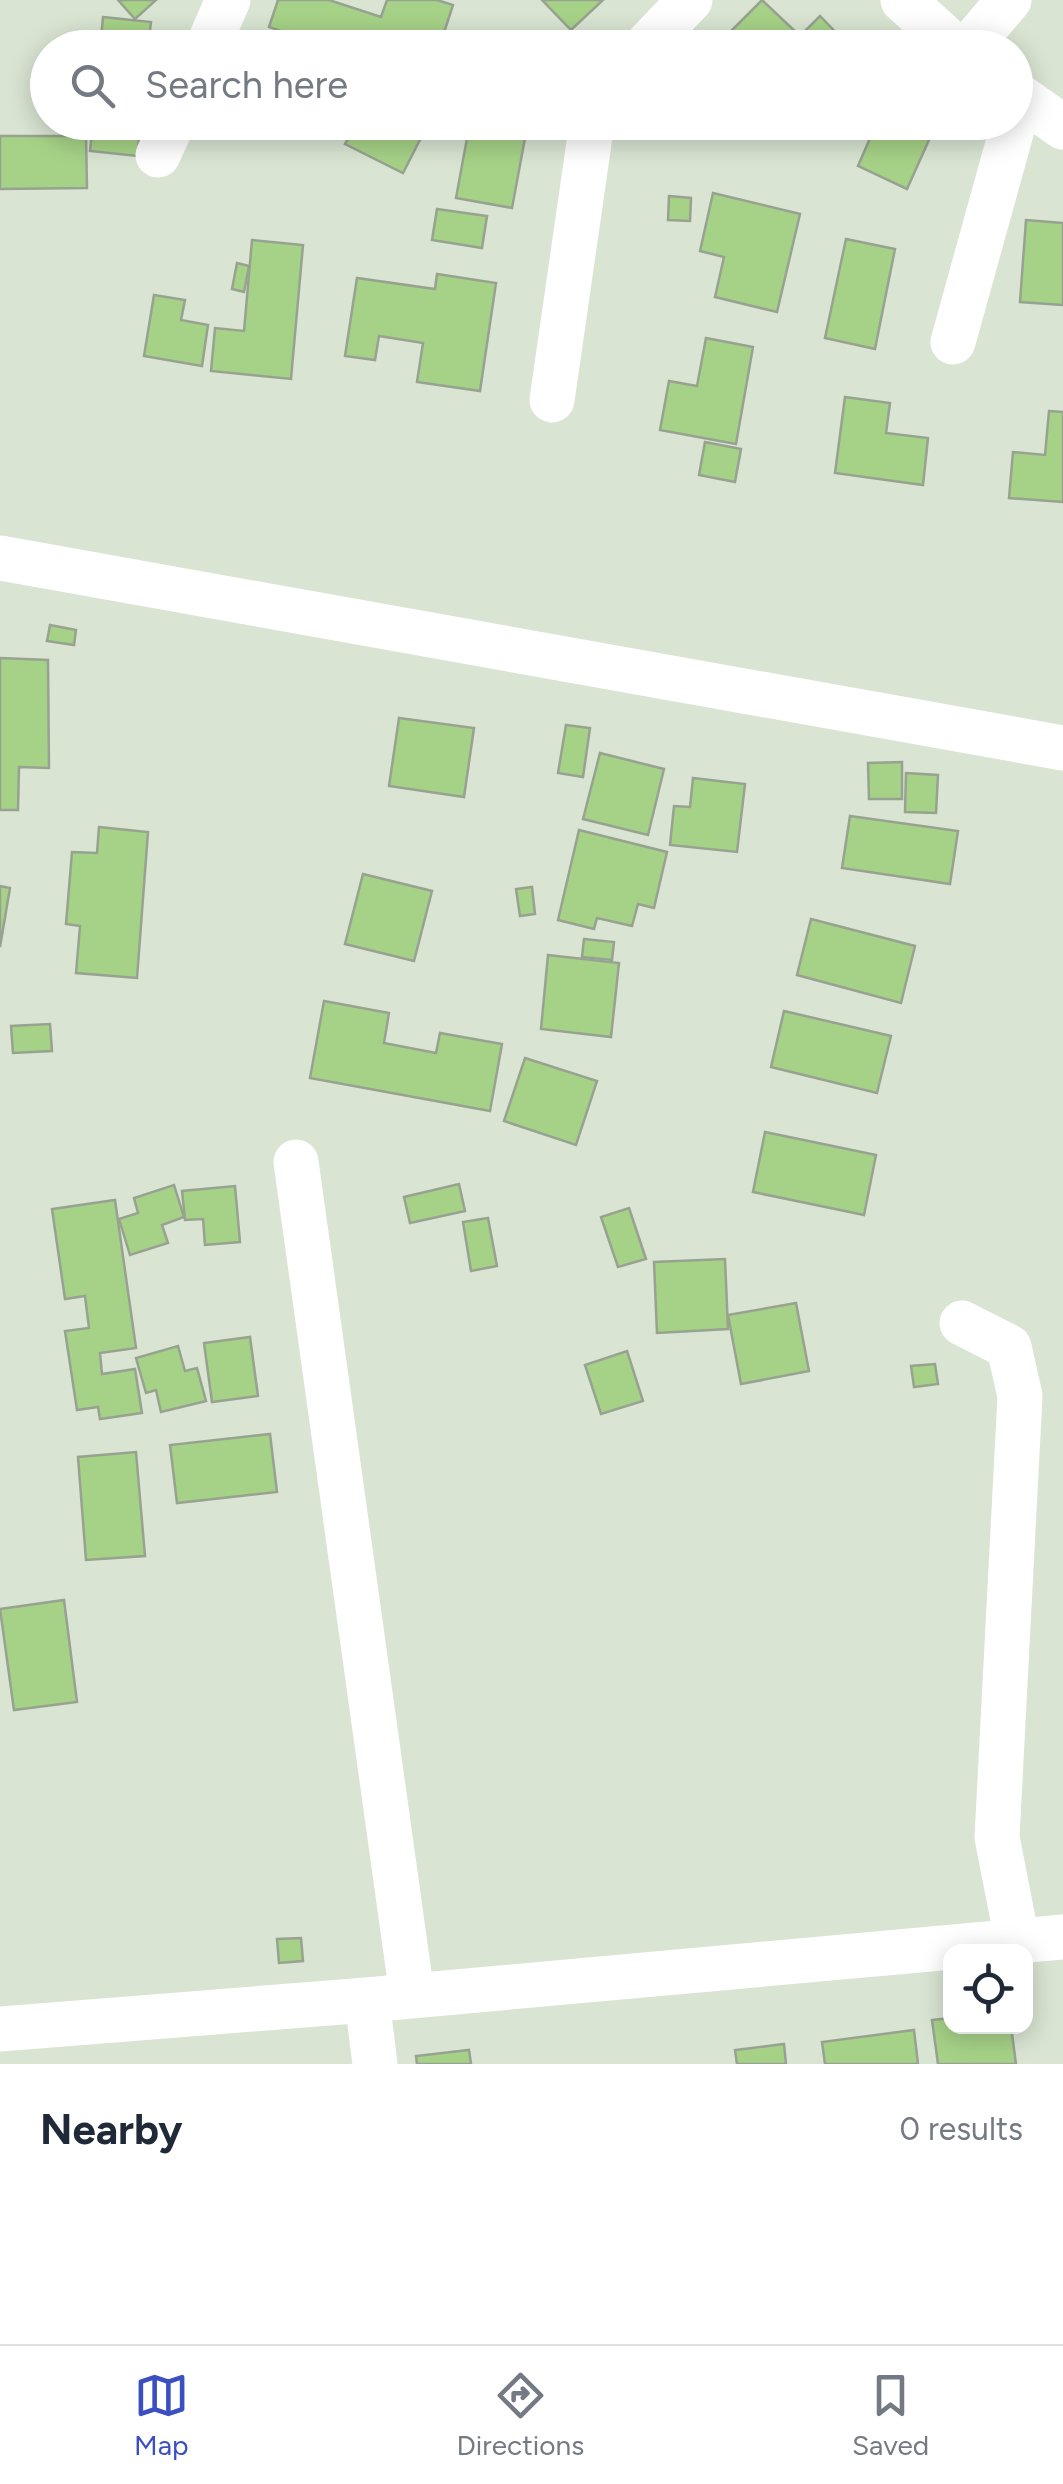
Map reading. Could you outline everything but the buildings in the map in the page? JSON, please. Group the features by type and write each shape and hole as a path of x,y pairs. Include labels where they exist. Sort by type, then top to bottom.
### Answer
{"street":[{"path":"215,30 228,0"},
{"path":"661,30 690,0"},
{"path":"904,0 936,30"},
{"path":"983,30 1009,0"},
{"path":"1033,115 1063,127"},
{"path":"552,400 589,140"},
{"path":"952,342 1007,140"},
{"path":"0,558 1063,748"},
{"path":"296,1162 412,1995"},
{"path":"962,1323 1009,1348 1020,1396 997,1837 1018,1940"},
{"path":"0,2029 1063,1937"},
{"path":"367,2000 375,2064"}]}
